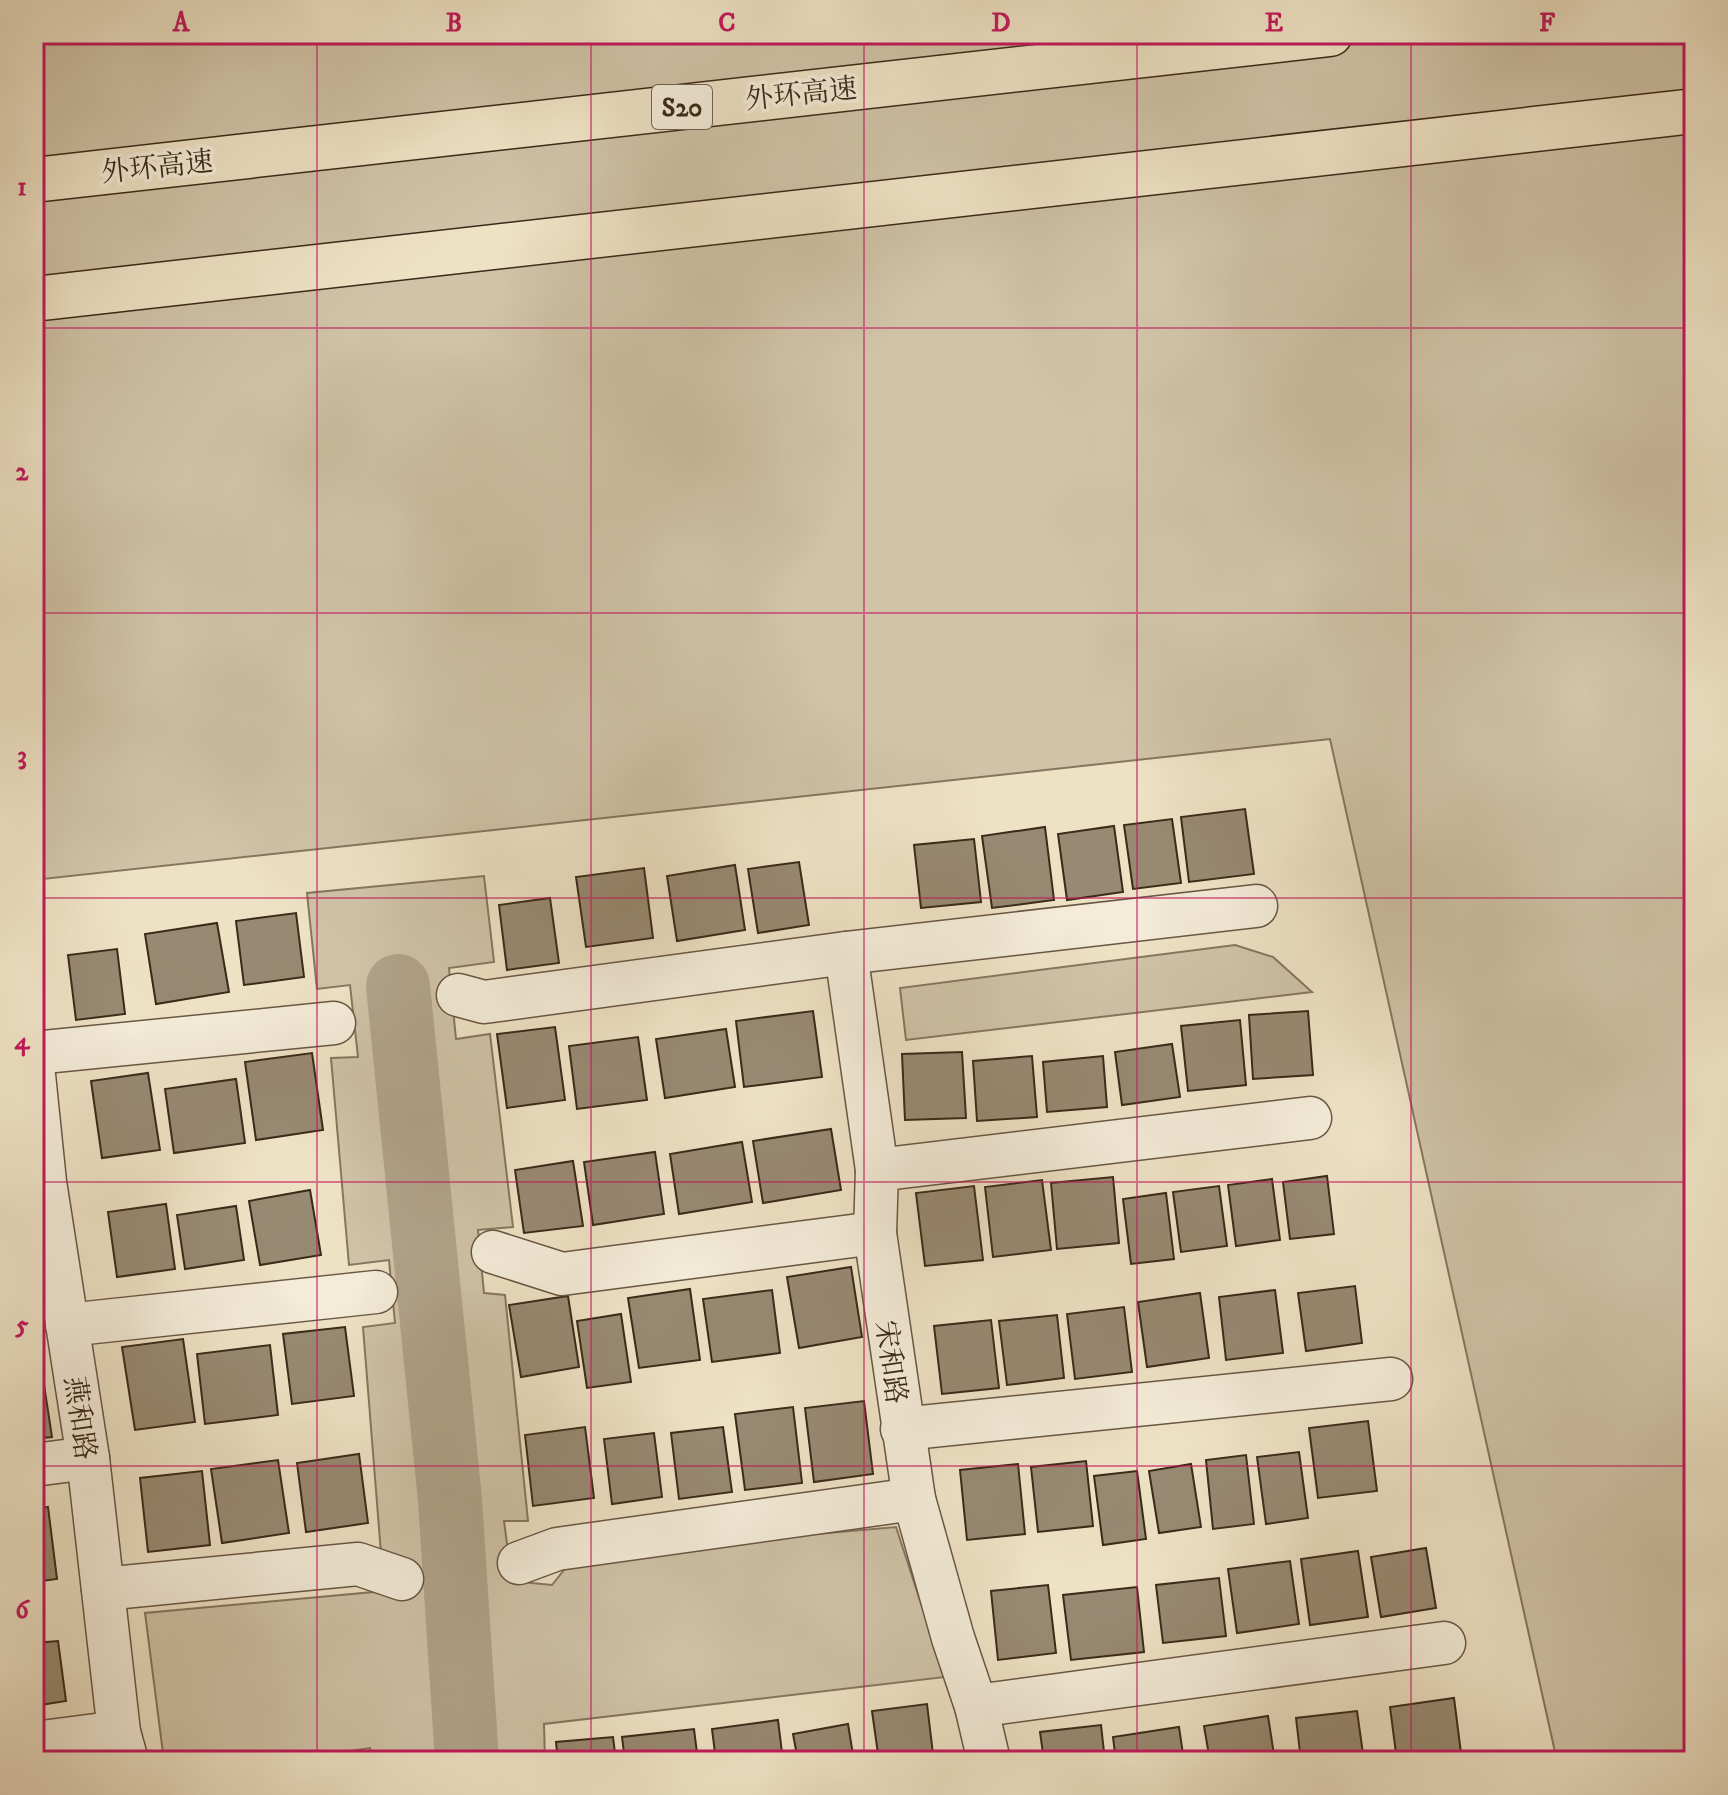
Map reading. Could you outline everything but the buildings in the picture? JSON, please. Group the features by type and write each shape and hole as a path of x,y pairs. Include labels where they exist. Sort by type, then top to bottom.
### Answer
{"highway":[{"name":"外环高速","path":"34,180 1330,34"},
{"path":"34,299 1694,111"}],"street":[{"path":"458,995 484,1002 846,953 1256,906"},
{"name":"宋和路","path":"846,953 877,1170 875,1233 914,1499 953,1638 976,1706 989,1761"},
{"path":"34,1053 334,1023"},
{"name":"燕和路","path":"34,1075 40,1182 88,1458 123,1747"},
{"path":"877,1170 1310,1118"},
{"path":"493,1252 562,1274 875,1233"},
{"path":"67,1325 376,1292"},
{"path":"902,1429 1391,1379"},
{"path":"34,1465 88,1458"},
{"path":"519,1563 557,1549 914,1499"},
{"path":"103,1589 358,1564 402,1579"},
{"path":"976,1706 1444,1643"},
{"path":"34,1743 123,1747"}],"shaded area":[{"path":"34,34 1694,34 1694,1761 1557,1761 1330,739 34,880"},
{"path":"484,876 494,962 449,968 456,1039 490,1034 513,1227 478,1230 484,1293 505,1295 528,1521 504,1521 512,1581 552,1585 576,1555 896,1527 945,1677 544,1724 545,1761 372,1761 370,1748 275,1761 164,1761 145,1613 384,1591 363,1327 395,1323 389,1260 349,1265 331,1058 358,1057 350,985 317,989 307,893"},
{"path":"1235,945 1273,957 1312,992 906,1040 900,988"}],"waterway":[{"path":"398,986 450,1500 467,1761"}]}
